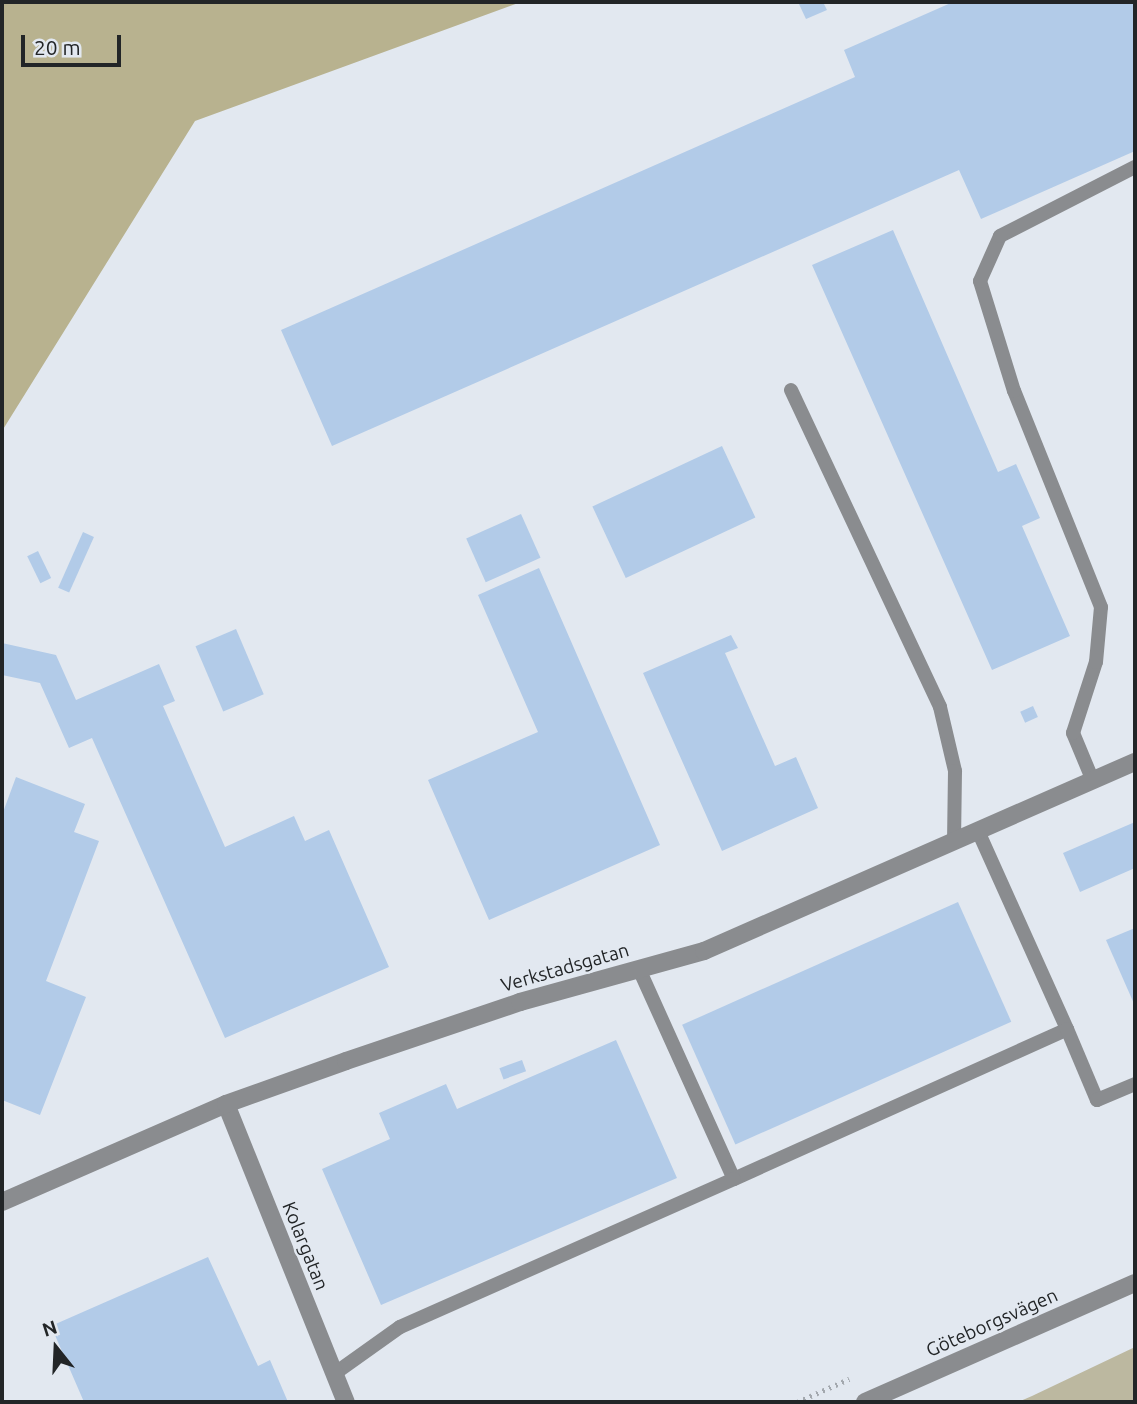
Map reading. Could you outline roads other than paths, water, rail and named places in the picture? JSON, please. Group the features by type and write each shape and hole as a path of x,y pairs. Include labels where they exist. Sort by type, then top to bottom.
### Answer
{"street":[{"name":"Verkstadsgatan","path":"2,1202 226,1104 520,1002 704,951 1135,762"},
{"name":"Kolargatan","path":"226,1104 346,1402"},
{"name":"Göteborgsvägen","path":"865,1402 1135,1283"}],"lane":[{"path":"1093,781 1073,733 1096,662 1101,607 1014,391 980,281 1000,236 1135,167"},
{"path":"791,390 940,707 955,771 954,841"},
{"path":"978,831 1097,1100 1135,1084"},
{"path":"639,969 734,1180"},
{"path":"334,1374 400,1327 1067,1029"}]}
